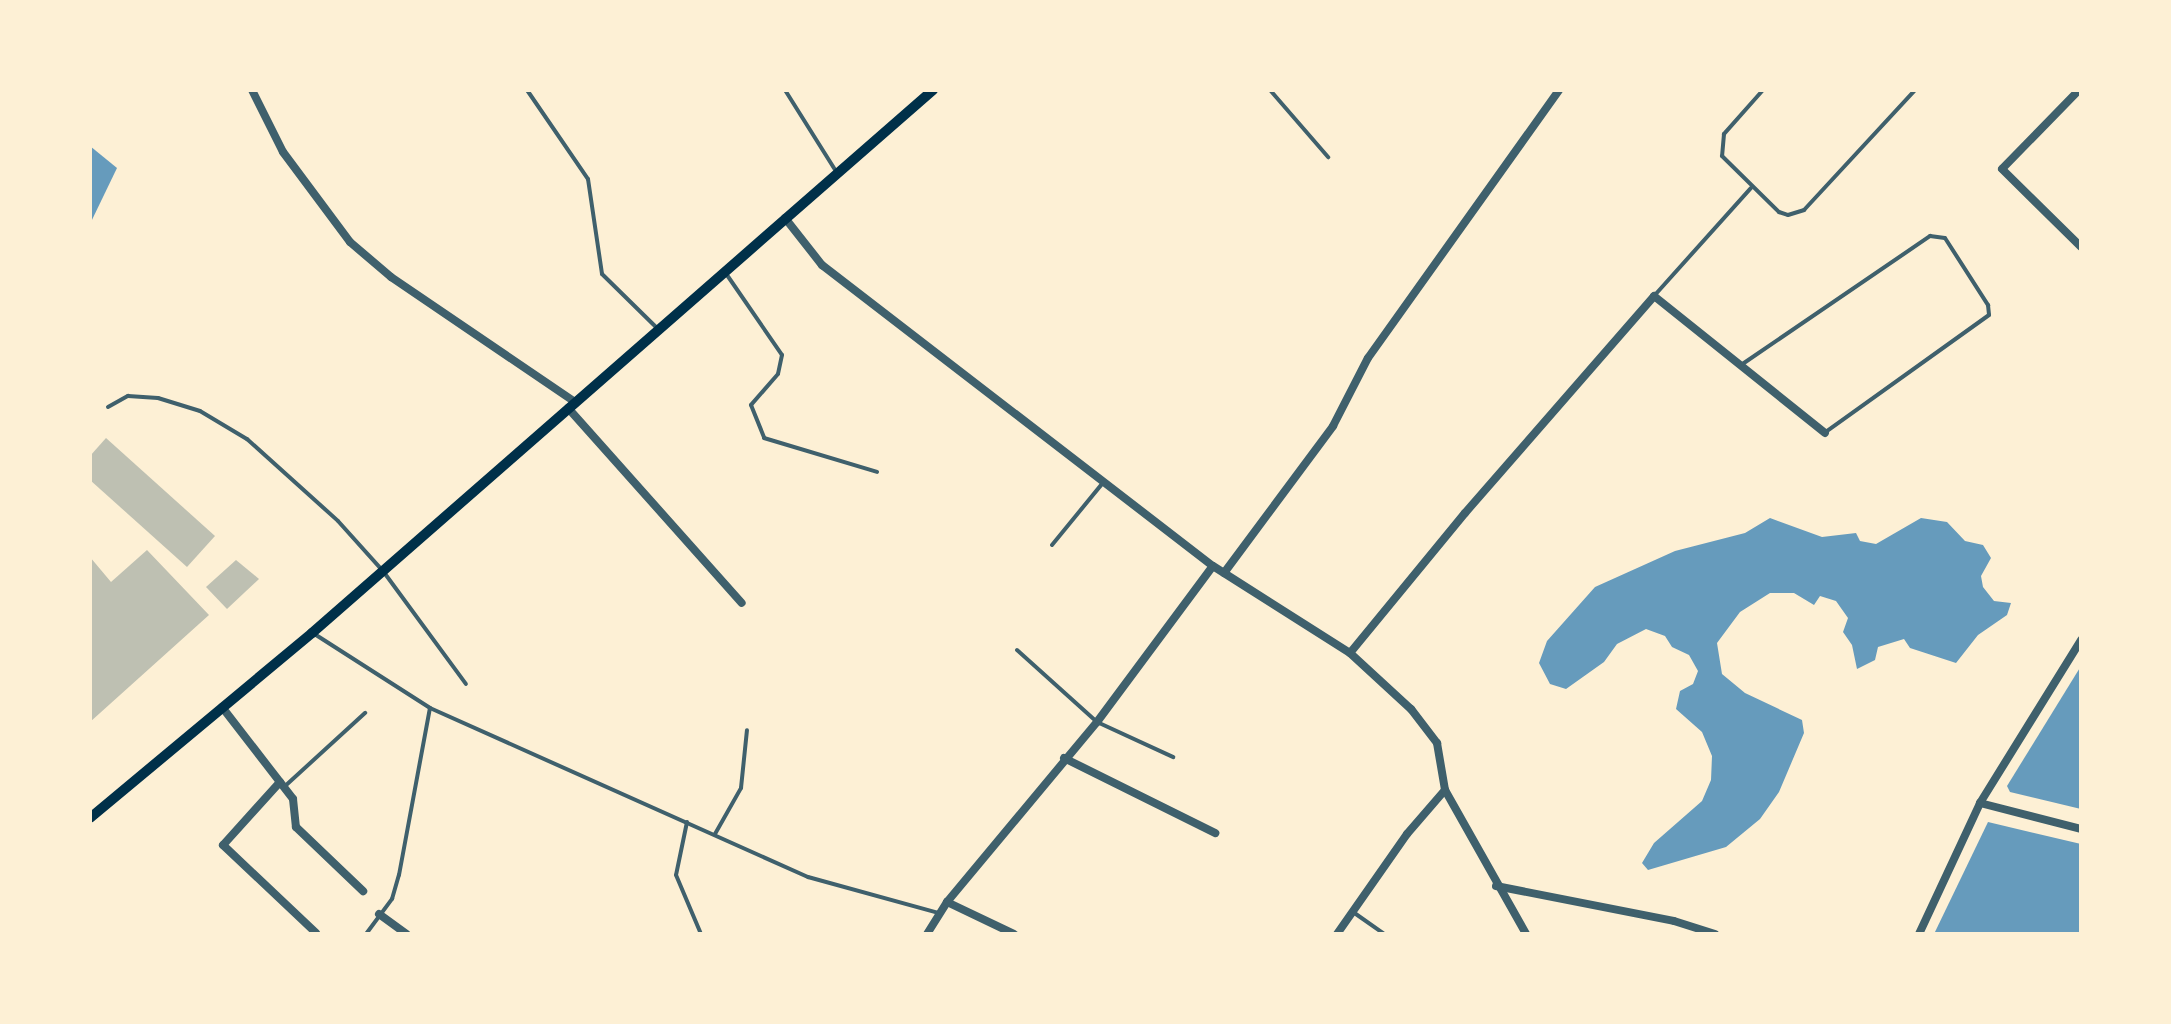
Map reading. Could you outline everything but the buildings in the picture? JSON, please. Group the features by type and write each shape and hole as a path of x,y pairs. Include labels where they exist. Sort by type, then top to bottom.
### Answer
{"main road":[{"path":"90,818 312,633 933,90"}],"street":[{"path":"252,90 283,152 350,242 391,277 572,406 742,603"},
{"path":"1224,573 1333,426 1368,358 1559,90"},
{"path":"2081,105 2076,94 2002,169 2081,247"},
{"path":"785,218 822,265 1213,566 1350,654 1412,709 1437,743 1445,790 1526,934"},
{"path":"1350,654 1465,512 1654,296 1825,432"},
{"path":"927,934 946,902 1097,722 1213,566"},
{"path":"1920,934 1980,803 2081,640"},
{"path":"222,708 293,799 296,827 362,891"},
{"path":"1064,758 1215,833"},
{"path":"282,785 222,845 316,933"},
{"path":"1337,934 1407,834 1445,790"},
{"path":"1980,803 2081,829"},
{"path":"1496,886 1653,916 1716,934"},
{"path":"946,902 1014,934"},
{"path":"379,914 407,934"}],"lane":[{"path":"527,90 588,180 602,274 658,329"},
{"path":"785,90 836,174"},
{"path":"1270,90 1328,156"},
{"path":"1763,90 1724,134 1720,146 1730,167 1778,212 1788,215 1804,210 1915,90"},
{"path":"1654,296 1752,188"},
{"path":"1741,365 1930,236 1945,238 1988,305 1989,315 1825,432"},
{"path":"724,272 782,355 778,374 751,405 764,438 876,472"},
{"path":"108,408 128,396 158,398 200,412 247,439 338,521 383,571 466,684"},
{"path":"1052,545 1102,484"},
{"path":"312,633 430,708 808,878 940,913"},
{"path":"1018,650 1097,722 1173,757"},
{"path":"366,934 392,899 430,708"},
{"path":"282,785 365,713"},
{"path":"715,834 741,788 747,730"},
{"path":"687,822 676,875 700,934"},
{"path":"1352,912 1384,934"}],"water":[{"path":"90,146 117,168 90,224"},
{"path":"1770,518 1822,537 1856,533 1860,541 1876,544 1921,518 1947,522 1965,541 1983,545 1991,558 1981,576 1983,587 1994,601 2011,603 2007,615 1978,635 1956,663 1910,648 1904,639 1878,647 1875,660 1857,669 1852,645 1843,632 1848,618 1836,601 1820,596 1814,605 1794,593 1770,593 1740,612 1717,643 1722,674 1745,693 1802,720 1804,733 1779,792 1760,819 1726,847 1648,870 1642,863 1654,843 1702,801 1711,780 1712,756 1702,732 1676,709 1680,691 1693,684 1698,671 1689,655 1672,647 1665,636 1646,629 1617,644 1604,662 1566,689 1550,684 1539,663 1547,641 1595,587 1675,551 1745,533"},
{"path":"2081,666 2081,809 2010,792 2007,786"},
{"path":"1988,822 2081,844 2081,934 1934,934"}]}
